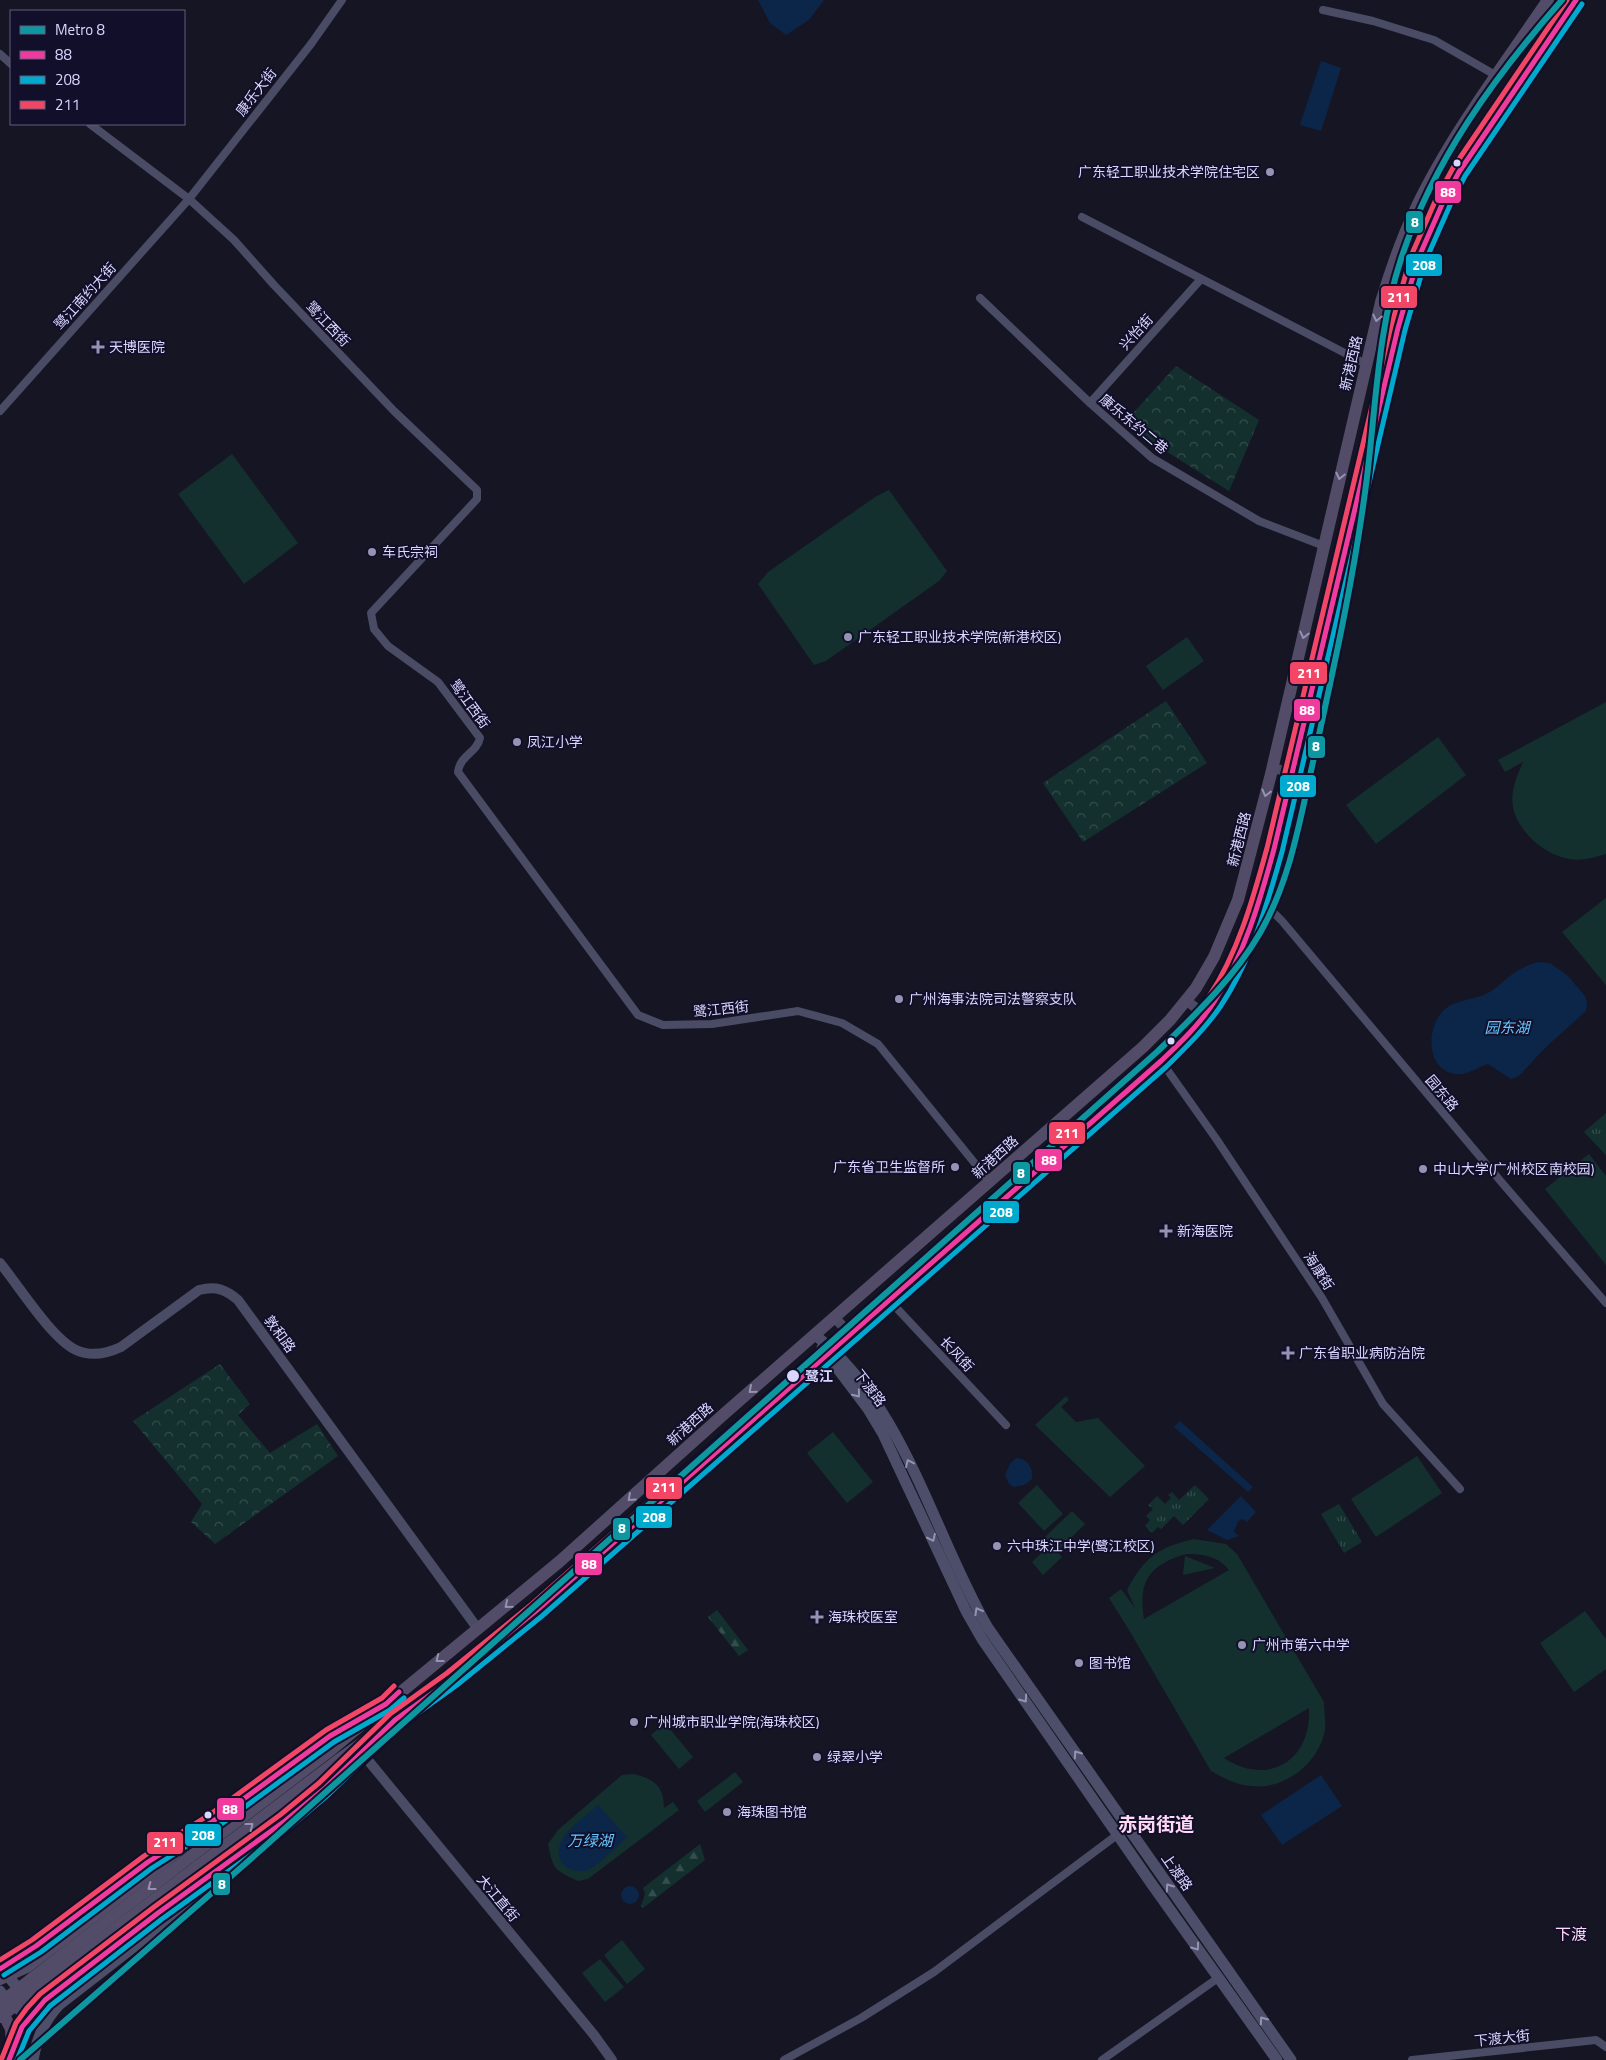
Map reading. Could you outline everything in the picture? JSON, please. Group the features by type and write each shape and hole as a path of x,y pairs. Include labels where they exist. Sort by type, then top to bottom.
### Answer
{"main road":[{"name":"新港西路","path":"0,2002 395,1720 459,1673 537,1610 787,1389 890,1301 1160,1061 1205,1015 1216,1000 1236,962 1260,899 1396,337 1418,259 1444,200 1459,172 1576,0"},
{"name":"新港西路","path":"0,2017 194,1862 578,1545 772,1372 1143,1047 1187,1000 1214,957 1238,900 1273,768 1380,302 1392,267 1417,205 1437,166 1546,1"},
{"name":"下渡路","path":"815,1335 830,1353 883,1434 966,1611 1000,1655"},
{"path":"772,1372 787,1389"},
{"name":"上渡路","path":"1000,1655 1117,1835 1277,2060"},
{"name":"上渡路","path":"1000,1655 1291,2060"},
{"path":"1,1972 148,1862 216,1819 354,1720 386,1704"},
{"path":"12,2056 22,2027 34,2010 180,1896 236,1858 293,1814 362,1753 395,1720"},
{"path":"1,1972 27,1967 168,1860 216,1819"},
{"path":"33,2060 45,2022 59,2005 184,1908 236,1858"},
{"path":"1,1972 45,2022"},
{"path":"0,1991 6,1999 22,2012 34,2010"},
{"path":"0,2007 11,2028 12,2056"}],"street":[{"name":"康乐大街","path":"189,198 310,44 342,0"},
{"path":"1323,10 1373,21 1434,40 1497,76"},
{"path":"0,54 10,63"},
{"name":"鹭江西街","path":"91,125 189,198 234,240 274,285 394,411 477,490 478,498 371,613 374,629 388,646 438,682 480,738 479,743 459,764 458,772 638,1015 663,1025 712,1024 798,1011 842,1023 878,1044 990,1182"},
{"name":"鹭江南约大街","path":"0,411 189,198"},
{"path":"1082,217 1366,364"},
{"name":"兴怡街","path":"1090,403 1201,279"},
{"name":"康乐东约二巷","path":"980,298 1090,403 1152,458 1259,521 1324,546"},
{"path":"1273,768 1292,773"},
{"name":"园东路","path":"1260,899 1282,920 1497,1178 1606,1303"},
{"path":"1187,1000 1205,1015"},
{"name":"海康街","path":"1160,1061 1217,1140 1317,1290 1384,1404 1460,1489"},
{"name":"敦和路","path":"0,1263 60,1338 76,1350 89,1354 110,1352 121,1347 199,1290 211,1287 229,1292 238,1300 478,1629"},
{"name":"长风街","path":"890,1301 1006,1425"},
{"path":"835,1318 851,1335"},
{"name":"大江直街","path":"362,1753 594,2035 612,2060"},
{"path":"784,2060 861,2018 934,1972 1117,1835"},
{"path":"1102,2060 1218,1978"},
{"name":"下渡大街","path":"1412,2060 1596,2040 1606,2047"}],"green space":[{"path":"1176,366 1259,420 1229,491 1123,424"},
{"path":"232,454 298,543 244,584 178,494"},
{"path":"889,490 947,571 939,581 826,661 814,665 758,584 768,572 875,497"},
{"path":"1187,637 1204,661 1163,690 1146,666"},
{"path":"1166,701 1207,763 1083,842 1043,783"},
{"path":"1606,702 1606,854 1580,860 1565,858 1540,846 1525,832 1515,816 1512,795 1523,762 1505,772 1498,760"},
{"path":"1438,737 1466,775 1376,844 1346,805"},
{"path":"1606,898 1606,985 1562,932"},
{"path":"1606,1113 1606,1155 1584,1132"},
{"path":"1589,1154 1606,1176 1606,1265 1545,1189"},
{"path":"220,1364 250,1404 238,1415 270,1453 317,1424 338,1456 215,1544 191,1522 202,1504 133,1421"},
{"path":"1066,1396 1069,1400 1061,1407 1076,1422 1098,1418 1145,1466 1110,1497 1035,1425"},
{"path":"833,1432 873,1482 847,1503 807,1453"},
{"path":"1417,1456 1442,1493 1376,1537 1351,1499"},
{"path":"1037,1485 1063,1514 1044,1531 1018,1503"},
{"path":"1195,1485 1209,1499 1183,1525 1174,1516 1161,1529 1158,1527 1152,1533 1145,1526 1150,1520 1146,1516 1153,1509 1148,1505 1157,1496 1165,1504 1171,1498 1168,1495 1172,1492 1179,1500"},
{"path":"1339,1504 1362,1542 1344,1553 1321,1514"},
{"path":"1072,1511 1085,1524 1057,1552 1062,1557 1043,1575 1032,1562 1051,1544 1045,1537"},
{"path":"1194,1539 1226,1544 1237,1554 1324,1702 1325,1730 1316,1753 1308,1763 1288,1779 1276,1784 1251,1786 1235,1783 1211,1771 1109,1598 1121,1589 1135,1608 1127,1590 1133,1579 1153,1556 1161,1550","holes":["1186,1554 1210,1557 1225,1565 1229,1570 1144,1619 1143,1594 1149,1576 1163,1563","1309,1708 1308,1727 1303,1742 1295,1755 1284,1764 1271,1769 1256,1770 1240,1766 1224,1758"]},
{"path":"1185,1556 1215,1568 1183,1575"},
{"path":"717,1610 748,1650 739,1656 708,1617"},
{"path":"1585,1611 1606,1639 1606,1669 1574,1692 1540,1643"},
{"path":"665,1723 693,1757 679,1769 651,1735"},
{"path":"735,1772 743,1782 705,1812 697,1801"},
{"path":"634,1774 647,1778 660,1789 664,1800 664,1808 673,1802 679,1810 588,1879 578,1881 559,1871 553,1864 548,1844 558,1830 622,1775"},
{"path":"700,1844 705,1860 643,1908 641,1906 645,1894 643,1888"},
{"path":"622,1940 645,1969 627,1984 604,1955"},
{"path":"600,1959 624,1987 605,2002 582,1973"}],"water":[{"path":"758,0 824,0 809,20 786,35 770,23"},
{"path":"1321,61 1341,68 1321,131 1300,125"},
{"name":"园东湖","path":"1537,962 1550,963 1567,975 1585,996 1587,1003 1586,1011 1544,1049 1519,1076 1511,1079 1488,1064 1468,1073 1459,1074 1445,1071 1438,1065 1434,1057 1432,1037 1437,1018 1443,1011 1447,1007 1489,992 1516,971"},
{"path":"1180,1421 1253,1487 1248,1492 1174,1427"},
{"path":"1016,1458 1024,1460 1029,1464 1032,1471 1032,1479 1024,1485 1014,1487 1009,1484 1005,1475 1010,1464"},
{"path":"1241,1496 1256,1512 1247,1522 1243,1519 1238,1521 1234,1532 1239,1536 1227,1540 1207,1530"},
{"path":"1321,1775 1342,1806 1282,1845 1261,1815"},
{"name":"万绿湖","path":"598,1805 627,1837 592,1868 583,1871 570,1869 565,1866 560,1857 559,1848 562,1840 575,1824"},
{"path":"626,1886 634,1886 639,1891 637,1902 626,1904 621,1899 621,1891"}],"metro line":[{"name":"8","path":"20,2060 245,1864 1158,1051 1226,981 1250,950 1270,913 1287,871 1329,691 1362,513 1387,312 1401,259 1414,223 1448,154 1490,90 1562,0"}],"transit line":[{"name":"211","path":"2,2058 16,2023 40,1994 154,1907 280,1815 319,1783 390,1714 447,1673 532,1604 1156,1055 1184,1028 1202,1006 1219,981 1228,963 1244,925 1262,867 1391,326 1411,256 1437,197 1453,168 1567,0"},
{"name":"88","path":"9,2060 22,2027 45,2000 158,1913 285,1821 324,1789 395,1720 452,1679 537,1610 1161,1061 1202,1018 1225,984 1234,966 1250,928 1269,869 1398,328 1418,259 1444,200 1459,172 1576,0"},
{"name":"208","path":"17,2060 29,2031 50,2006 162,1919 290,1827 329,1794 400,1726 457,1685 542,1616 1166,1067 1214,1015 1231,989 1249,952 1264,912 1282,852 1405,330 1425,262 1465,176 1582,4"},
{"name":"211","path":"0,1960 32,1940 144,1856 212,1813 326,1730 382,1698 394,1686"},
{"name":"88","path":"0,1969 36,1946 148,1862 216,1819 330,1736 386,1704 399,1692"},
{"name":"208","path":"4,1975 41,1952 152,1868 220,1825 334,1742 390,1710 404,1698"}],"place":[{"name":"广东轻工职业技术学院住宅区","path":"1270,172"},
{"name":"天博医院","path":"98,347"},
{"name":"车氏宗祠","path":"372,552"},
{"name":"广东轻工职业技术学院(新港校区)","path":"848,637"},
{"name":"凤江小学","path":"517,742"},
{"name":"广州海事法院司法警察支队","path":"899,999"},
{"name":"广东省卫生监督所","path":"955,1167"},
{"name":"中山大学(广州校区南校园)","path":"1423,1169"},
{"name":"新海医院","path":"1166,1231"},
{"name":"广东省职业病防治院","path":"1288,1353"},
{"name":"鹭江","path":"793,1376"},
{"name":"六中珠江中学(鹭江校区)","path":"997,1546"},
{"name":"海珠校医室","path":"817,1617"},
{"name":"广州市第六中学","path":"1242,1645"},
{"name":"图书馆","path":"1079,1663"},
{"name":"广州城市职业学院(海珠校区)","path":"634,1722"},
{"name":"绿翠小学","path":"817,1757"},
{"name":"海珠图书馆","path":"727,1812"}],"district":[{"name":"赤岗街道","path":"1156,1824"},
{"name":"下渡","path":"1571,1934"}]}
